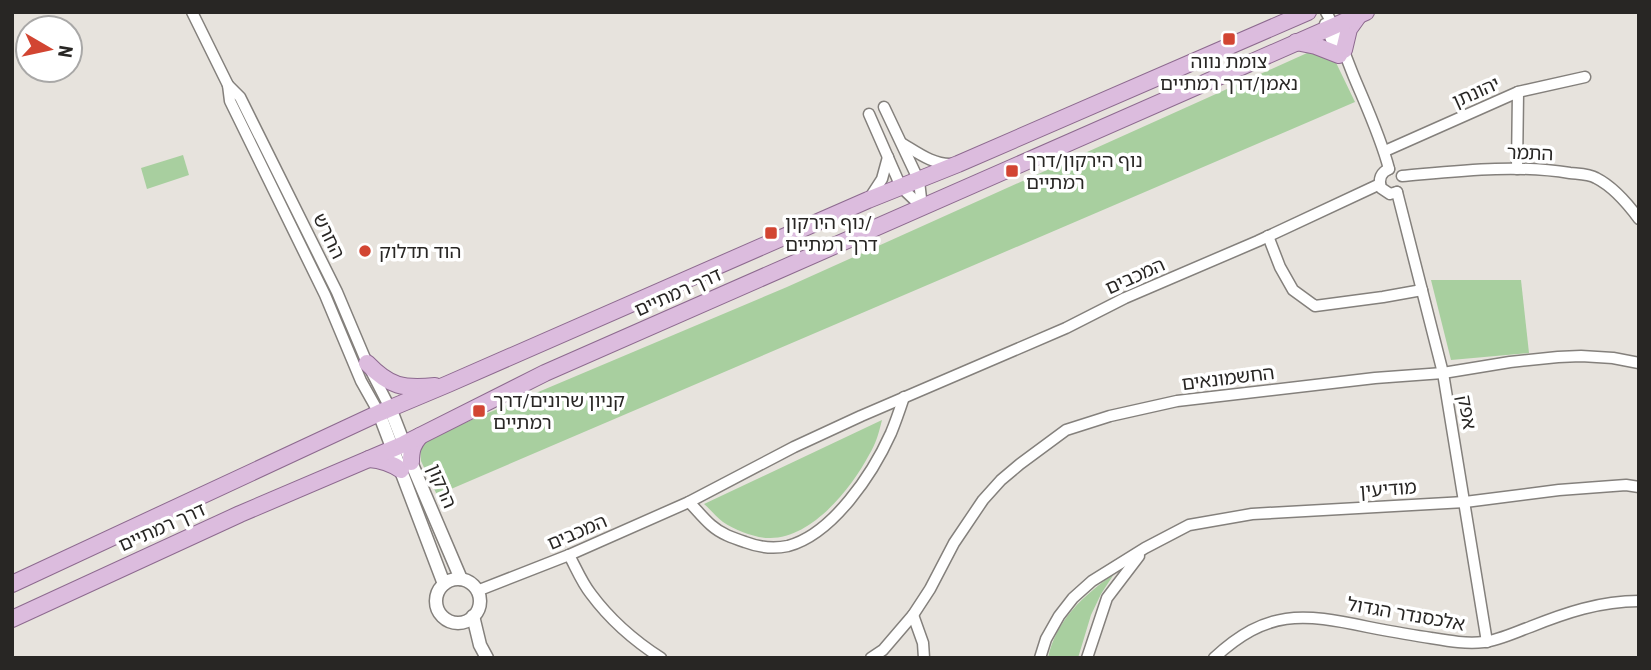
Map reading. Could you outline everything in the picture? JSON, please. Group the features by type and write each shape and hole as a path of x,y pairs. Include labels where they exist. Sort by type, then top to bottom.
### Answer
{"main road":[{"name":"דרך רמתיים","path":"16,582 385,410 1308,12"},
{"name":"דרך רמתיים","path":"14,618 191,536 399,446 545,373 1296,42 1327,20 1362,13"},
{"path":"1296,42 1342,53 1349,29 1362,13"},
{"path":"368,363 386,380 397,384 425,387 448,384"},
{"path":"369,459 406,466 413,444 420,436"}],"street":[{"name":"החרש","path":"192,12 228,85 240,97 337,292 385,410"},
{"path":"1327,20 1351,69 1385,151 1389,169"},
{"name":"יהונתן","path":"1385,151 1518,92 1585,77"},
{"name":"החרש","path":"228,85 230,101 325,295 361,381 385,410"},
{"path":"1517,169 1518,92"},
{"path":"884,107 919,181 922,207"},
{"path":"869,114 901,187 922,207"},
{"path":"902,143 938,163 958,164"},
{"path":"868,200 882,179 888,157"},
{"path":"1389,169 1402,176 1402,187 1397,192 1386,192 1381,188 1382,173 1389,169"},
{"name":"התמר","path":"1402,176 1517,169 1595,177 1627,202 1639,219"},
{"name":"המכבים","path":"477,591 569,555 689,502 794,447 1066,328 1125,298 1380,184"},
{"name":"אפק","path":"1397,192 1443,373 1487,642"},
{"path":"1268,236 1280,267 1293,290 1315,306 1422,290"},
{"name":"החשמונאים","path":"871,658 883,650 914,615 954,543 983,500 1001,480 1066,430 1110,416 1177,401 1375,378 1443,373 1538,359 1581,356 1639,363"},
{"path":"689,502 712,526 751,544 769,548 806,538 841,509 867,477 892,431 904,397"},
{"name":"הרקון","path":"385,410 406,466 443,584"},
{"name":"הרקון","path":"406,466 461,579"},
{"name":"מודיעין","path":"1040,658 1046,639 1059,616 1073,598 1092,581 1189,525 1252,513 1465,502 1572,489 1626,485 1639,487"},
{"name":"מודיעין","path":"1087,658 1107,598 1145,548"},
{"path":"569,555 589,592 611,617 636,642 662,658"},
{"path":"461,579 473,585 477,591 480,601 477,611 468,620 447,620 438,610 436,596 443,584 461,579"},
{"name":"אלכסנדר הגדול","path":"1214,658 1237,638 1285,618 1331,619 1463,643 1487,642 1565,613 1595,605 1639,601"},
{"path":"914,615 923,643 924,658"},
{"path":"473,616 480,645"},
{"path":"460,622 480,645 487,658"}],"green space":[{"path":"1327,44 1355,102 437,495 421,461 420,448 429,438 787,287"},
{"path":"183,155 189,175 147,189 141,168"},
{"path":"1431,280 1521,280 1529,353 1451,360"},
{"path":"882,420 874,447 852,482 828,510 800,530 769,538 751,535 723,522 704,504"},
{"path":"1114,574 1091,615 1078,658 1048,658 1064,620 1082,600"}],"place":[{"name":"צומת נווה נאמן/דרך רמתיים","path":"1229,39"},
{"name":"נוף הירקון/דרך רמתיים","path":"1012,171"},
{"name":"נוף הירקון/ דרך רמתיים","path":"771,233"},
{"name":"הוד תדלוק","path":"365,251"},
{"name":"קניון שרונים/דרך רמתיים","path":"479,411"}]}
